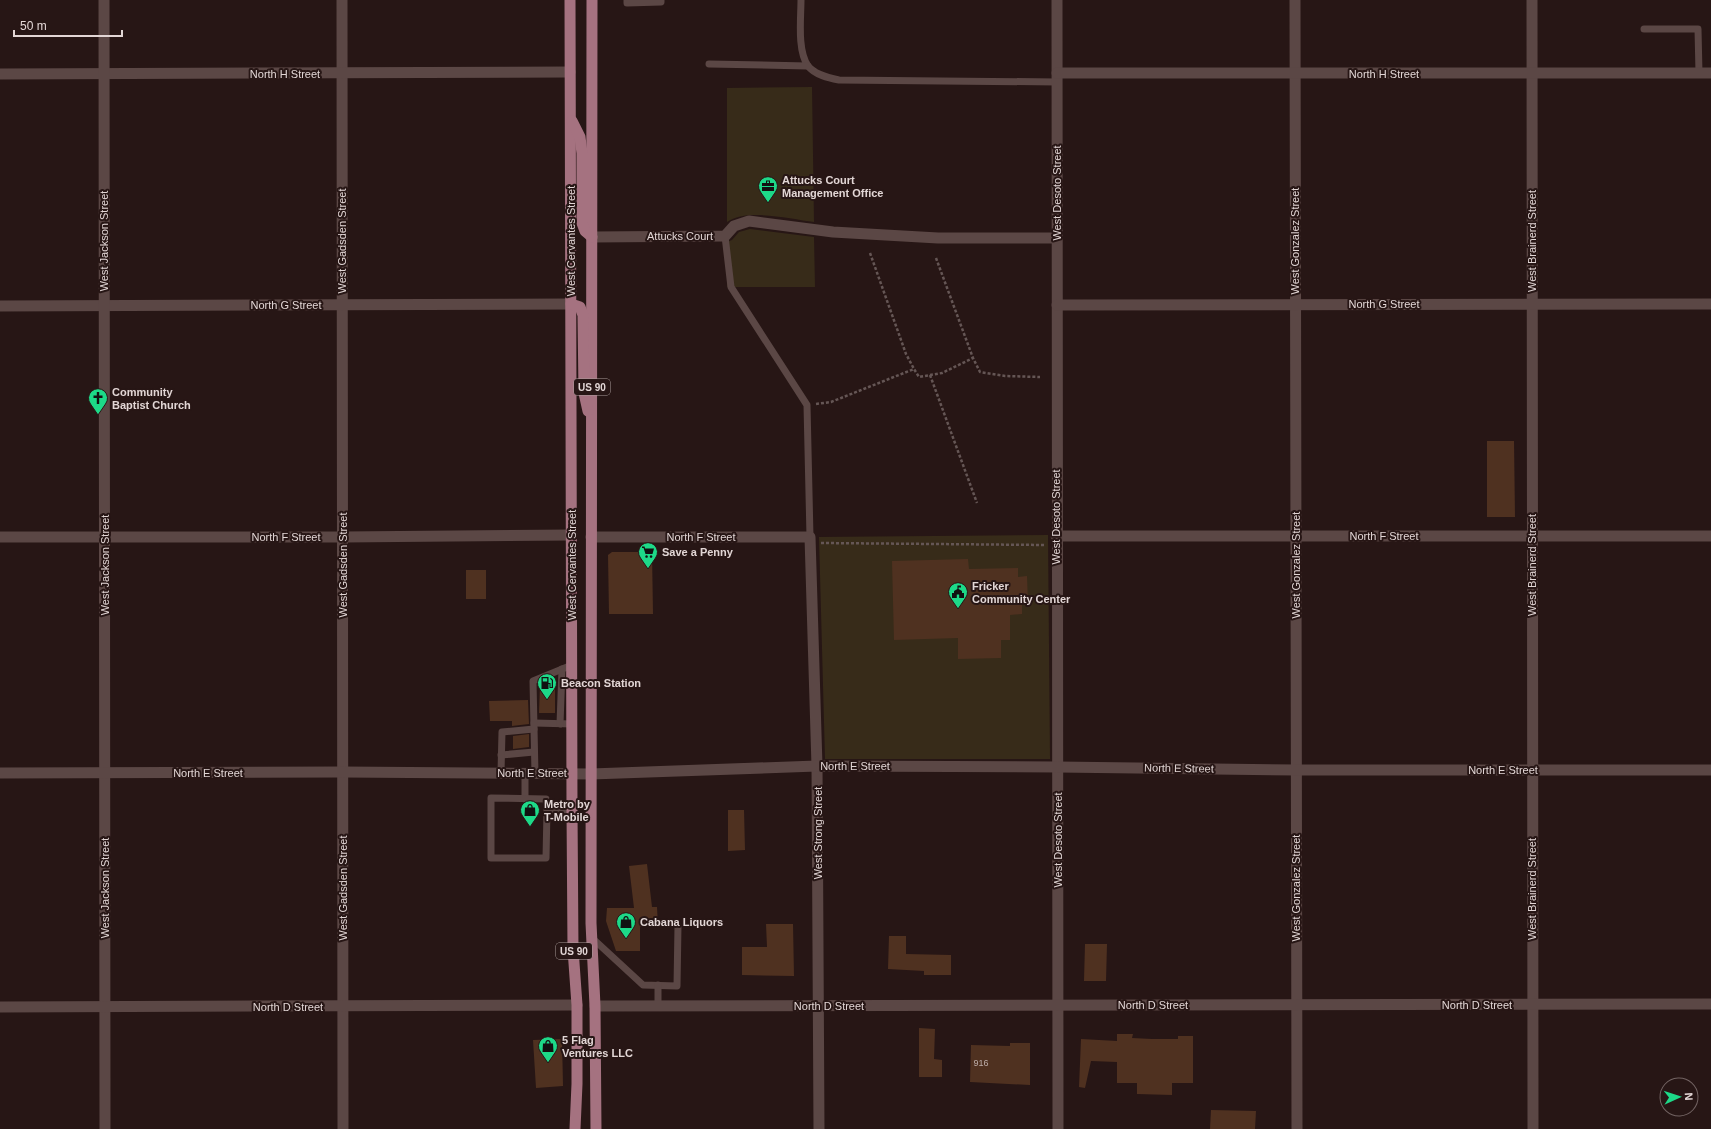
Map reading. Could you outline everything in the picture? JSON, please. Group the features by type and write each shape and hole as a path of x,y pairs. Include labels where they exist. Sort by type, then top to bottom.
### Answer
{"main road":[{"name":"West Cervantes Street","path":"570,0 572,535 567,667 572,724 573,774 572,810 574,949 577,1005 578,1084 575,1129"},
{"name":"West Cervantes Street","path":"592,0 591,937 596,1006 596,1129"},
{"path":"571,119 580,137 582,153 582,223 585,231 592,237"},
{"path":"572,304 580,307 583,315 584,393 585,402 592,421"}],"street":[{"name":"West Jackson Street","path":"104,0 105,1129"},
{"name":"West Gadsden Street","path":"342,0 343,1129"},
{"name":"West Desoto Street","path":"1057,0 1056,541 1058,767 1058,1129"},
{"name":"West Gonzalez Street","path":"1295,0 1297,1129"},
{"name":"West Brainerd Street","path":"1532,0 1533,1129"},
{"name":"North H Street","path":"0,74 570,72"},
{"name":"North H Street","path":"1057,77 1295,74 1711,73"},
{"name":"Attucks Court","path":"592,237 725,236 734,226 749,221 833,232 938,238 1057,238"},
{"name":"North G Street","path":"0,306 572,304"},
{"name":"North G Street","path":"1056,305 1711,304"},
{"name":"North F Street","path":"0,537 572,535"},
{"name":"North F Street","path":"1056,541 1296,536 1711,536"},
{"name":"North F Street","path":"591,537 810,540"},
{"name":"West Strong Street","path":"810,540 817,766 819,1129"},
{"name":"North E Street","path":"0,773 343,772 591,774 817,766 1296,770 1711,770"},
{"name":"North D Street","path":"596,1006 1711,1004"},
{"name":"North D Street","path":"0,1007 577,1005"}],"lane":[{"path":"627,0 627,3 661,2 661,0"},
{"path":"801,0 802,50 808,66"},
{"path":"1644,29 1698,29 1699,73"},
{"path":"709,64 808,66 827,77 839,80 1057,77"},
{"path":"725,236 731,288 807,405 810,540"},
{"path":"525,799 534,752 534,681 567,667 560,724"},
{"path":"500,773 502,732 534,726 572,724"},
{"path":"501,755 534,752"},
{"path":"491,798 546,799 547,810 546,858 492,858 491,798"},
{"path":"547,810 572,810"},
{"path":"591,937 643,986 677,986 678,926"},
{"path":"658,986 658,1006"}],"path":[{"path":"870,253 906,354 919,377 942,373 973,358"},
{"path":"936,258 973,358 980,372 1005,376 1040,377"},
{"path":"807,405 831,402 914,369"},
{"path":"930,375 977,503"},
{"path":"810,540 1056,541"}],"shaded area":[{"path":"812,87 814,222 757,215 736,218 727,222 727,88"},
{"path":"750,229 814,237 815,287 727,287 727,242 732,240 739,232"},
{"path":"1048,535 1050,759 825,759 819,537"}],"building":[{"path":"1487,441 1514,441 1515,517 1487,517"},
{"path":"612,552 652,552 653,614 609,614 608,555"},
{"name":"Fricker Community Center","path":"968,559 969,569 1018,568 1018,577 1027,576 1028,604 1022,604 1022,614 1010,615 1010,640 1001,640 1001,658 958,659 958,638 894,640 892,561"},
{"path":"466,570 486,570 486,599 466,599"},
{"path":"540,685 555,686 555,713 539,713"},
{"path":"528,700 529,724 512,726 512,721 490,721 489,701"},
{"path":"529,734 529,747 513,749 513,736"},
{"path":"728,810 744,810 745,850 728,851"},
{"name":"Cabana Liquors","path":"647,864 652,907 657,907 658,927 640,927 640,951 616,951 606,921 607,908 634,908 629,866"},
{"path":"766,924 793,924 794,976 742,975 742,947 767,947"},
{"path":"889,936 906,936 906,954 951,955 951,975 924,975 924,971 888,969"},
{"path":"1085,944 1107,944 1106,981 1084,981"},
{"path":"919,1028 935,1029 934,1059 942,1060 942,1077 919,1077"},
{"path":"1117,1034 1133,1034 1132,1038 1152,1039 1178,1039 1178,1036 1193,1036 1193,1083 1172,1083 1172,1095 1137,1094 1137,1083 1117,1083 1117,1062 1091,1061 1085,1088 1079,1087 1081,1039 1117,1041"},
{"name":"5 Flag Ventures LLC","path":"562,1039 563,1086 536,1088 533,1040"},
{"path":"1010,1043 1030,1043 1030,1085 970,1082 971,1045 1010,1046"},
{"path":"1211,1110 1256,1111 1255,1129 1210,1129"}],"place":[{"name":"Attucks Court Management Office","path":"768,203"},
{"name":"Community Baptist Church","path":"98,415"},
{"name":"Save a Penny","path":"648,569"},
{"name":"Fricker Community Center","path":"958,609"},
{"name":"Beacon Station","path":"547,700"},
{"name":"Metro by T-Mobile","path":"530,827"},
{"name":"Cabana Liquors","path":"626,939"},
{"name":"5 Flag Ventures LLC","path":"548,1063"}]}
